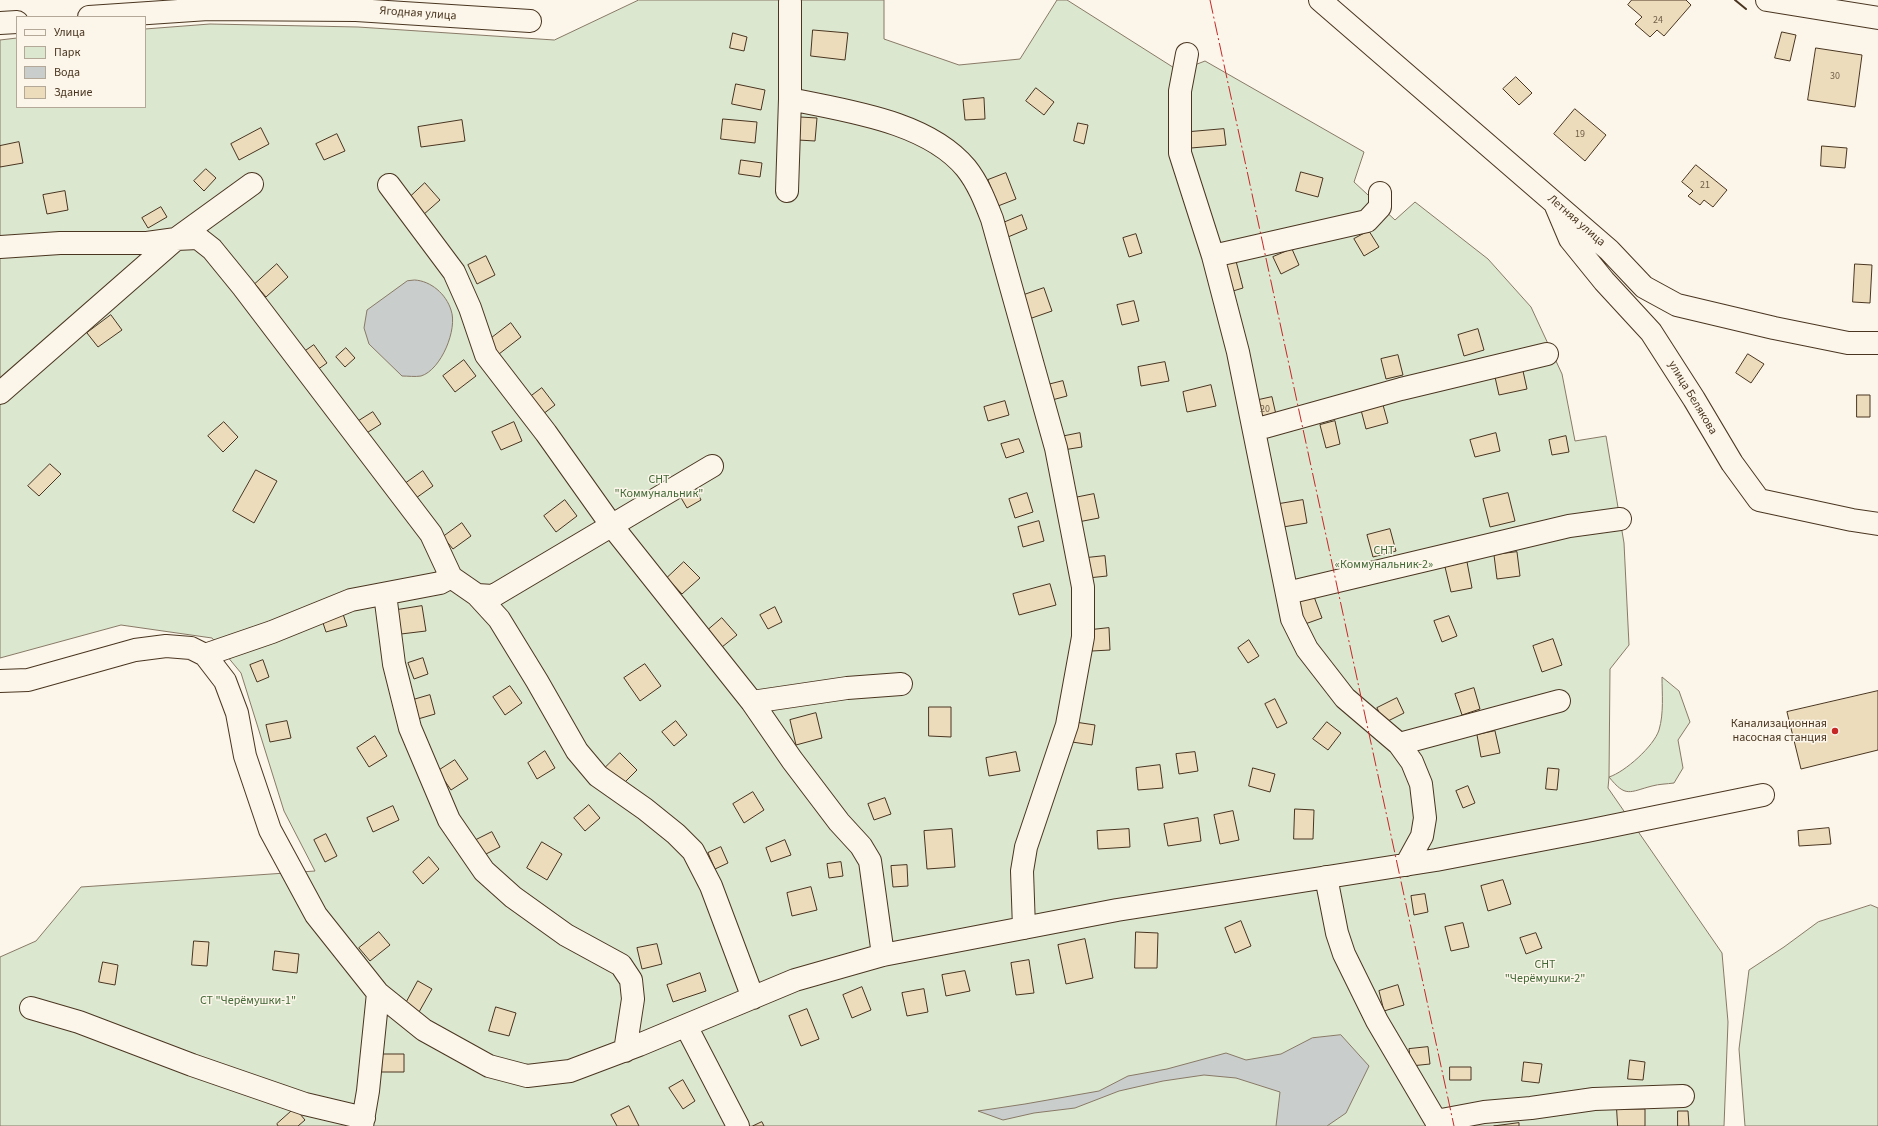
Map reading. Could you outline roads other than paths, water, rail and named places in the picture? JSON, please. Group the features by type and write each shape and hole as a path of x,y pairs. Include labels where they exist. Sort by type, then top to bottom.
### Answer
{"street":[{"name":"Летняя улица","path":"1320,0 1553,200 1609,250 1644,287 1677,305 1774,328 1848,343 1878,343"},
{"path":"1767,0 1878,18"},
{"path":"787,191 790,99 790,2"},
{"name":"Ягодная улица","path":"104,16 208,9 356,10 530,21"},
{"path":"0,23 16,22"},
{"path":"1187,54 1180,91 1180,153 1212,256 1238,352 1292,619 1307,649 1344,698 1399,744 1412,762 1421,784 1425,818 1422,836 1406,865"},
{"path":"790,99 856,113 911,130 948,150 966,168 980,188 992,219 1056,448 1084,587 1083,637 1067,725 1026,848 1022,871 1024,928"},
{"path":"0,393 176,239 252,184"},
{"path":"389,185 454,272 470,308 486,355 546,433 612,526 752,702 792,760 839,822 861,846 870,861 883,956"},
{"path":"1212,256 1367,221 1380,207 1380,193"},
{"name":"улица Белякова","path":"1553,200 1570,239 1604,281 1651,332 1694,399 1732,463 1759,500 1852,520 1878,524"},
{"path":"0,247 60,243 147,243 198,238 212,249 244,287 431,534 451,577 477,595 499,620 537,681 577,751 598,776 645,809 676,834 693,851 711,886 753,998"},
{"path":"1254,430 1401,389 1547,354"},
{"path":"477,595 493,596 712,466"},
{"path":"1287,593 1569,526 1620,519"},
{"path":"205,655 272,632 351,600 440,583 451,577"},
{"path":"385,594 394,664 410,728 449,820 484,871 512,897 566,935 621,965 631,980 633,999 625,1050"},
{"path":"0,681 28,680 135,650 150,648 166,646 191,648 205,655 225,680 238,713 245,756 270,830 316,915 378,993 424,1030 489,1066 526,1076 570,1071 686,1026 795,980 883,956 1117,910 1406,865 1580,833 1763,794"},
{"path":"752,702 847,688 902,684"},
{"path":"1399,744 1559,701"},
{"path":"1326,877 1337,933 1344,954 1377,1021 1438,1123 1484,1112 1531,1108 1594,1099 1683,1096"},
{"path":"30,1008 79,1022 192,1065 305,1104 363,1122 378,993"},
{"path":"686,1026 738,1126"}],"water":[{"path":"415,280 427,283 437,289 446,299 453,318 452,327 446,348 435,366 421,376 402,376 369,344 364,328 367,310 407,281"},
{"path":"1341,1035 1369,1066 1346,1113 1327,1126 1276,1126 1280,1092 1236,1078 1204,1075 1163,1081 1119,1091 1075,1108 1034,1113 1003,1120 978,1111 1099,1091 1128,1076 1167,1069 1226,1053 1246,1060 1281,1054 1312,1038"}],"place":[{"name":"Канализационная насосная станция","path":"1835,731"}],"park label":[{"name":"СНТ \"Коммунальник\"","path":"659,487"},
{"name":"СНТ «Коммунальник-2»","path":"1384,558"},
{"name":"СНТ \"Черёмушки-2\"","path":"1545,972"},
{"name":"СТ \"Черёмушки-1\"","path":"248,1001"}]}
